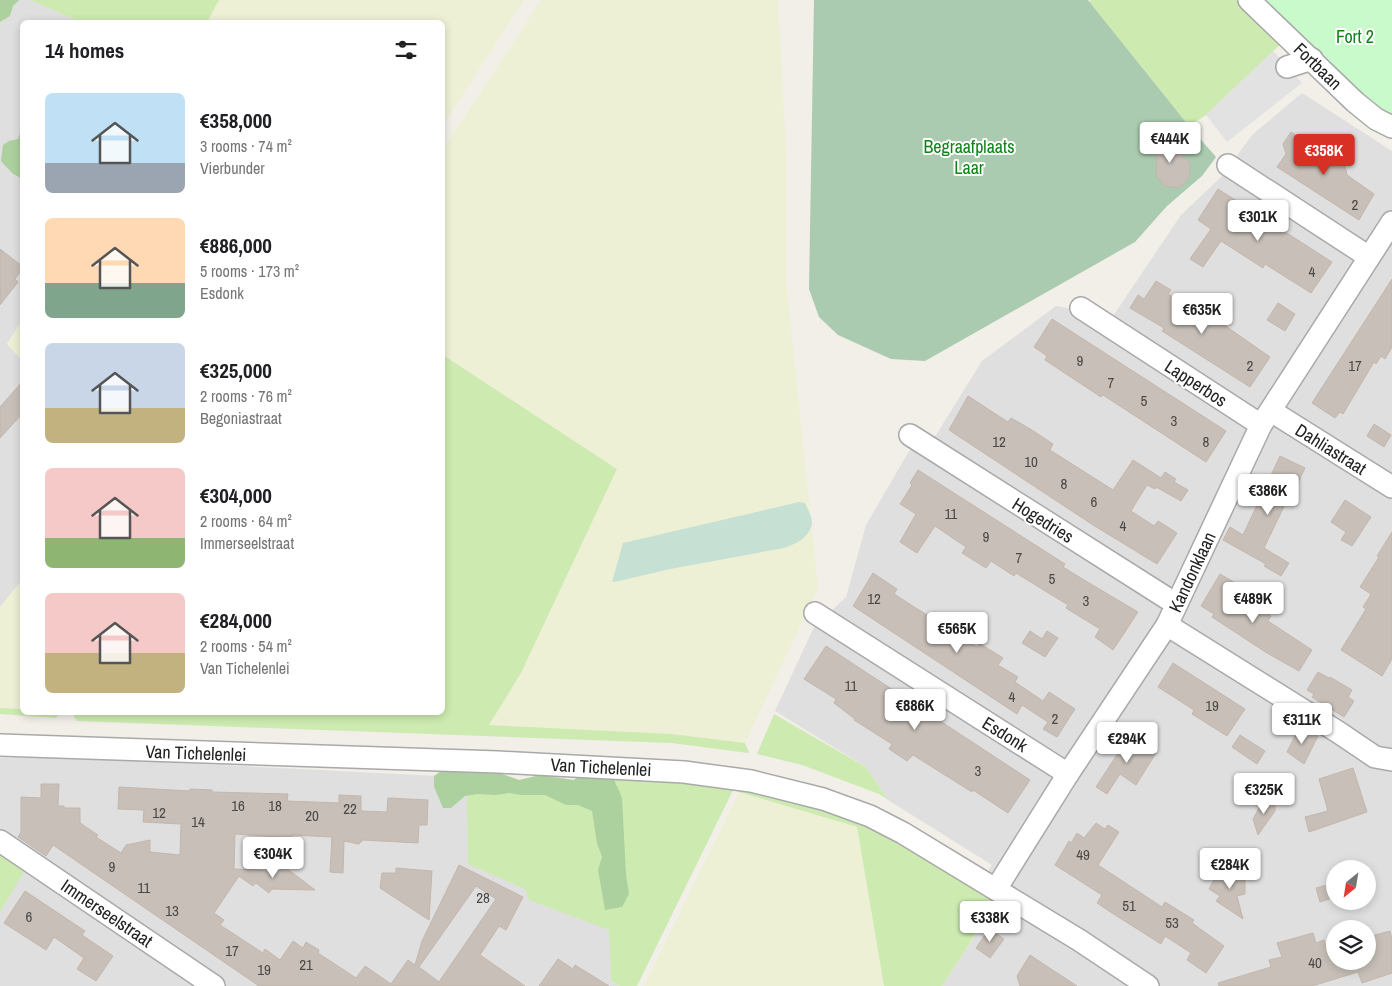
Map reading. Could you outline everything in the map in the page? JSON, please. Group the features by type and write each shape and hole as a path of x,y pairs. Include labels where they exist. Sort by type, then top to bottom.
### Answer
{"street":[{"name":"Fortbaan","path":"1249,0 1355,102 1376,119 1392,127"},
{"path":"1288,67 1312,59"},
{"path":"1228,165 1369,257"},
{"name":"Kandonklaan","path":"996,889 1068,774 1167,625 1266,418 1392,222"},
{"name":"Lapperbos","path":"1081,308 1266,418"},
{"name":"Dahliastraat","path":"1266,418 1392,487"},
{"name":"Hogedries","path":"910,435 1176,604"},
{"name":"Esdonk","path":"815,614 1068,774"},
{"path":"1167,625 1375,757 1392,760"},
{"name":"Van Tichelenlei","path":"0,745 498,762 684,772 751,781 823,799 870,816 903,833 996,889 1140,983"},
{"name":"Immerseelstraat","path":"0,841 214,986"}],"shaded area":[{"path":"0,0 32,0 76,20 20,20 20,324 7,344 20,358 20,582 0,607"},
{"path":"1273,51 1302,83 1227,142 1206,115"},
{"path":"1302,93 1392,151 1392,986 942,986 998,901 978,888 992,865 888,800 866,767 775,711 814,627 846,597 866,525 909,451 936,435 982,361 1056,306 1113,316 1181,215 1222,176 1252,135"},
{"path":"60,757 617,785 610,930 611,981 620,986 0,986 0,758"}],"green space":[{"path":"0,0 19,0 13,6 10,16 0,22"},
{"path":"31,0 219,0 208,20 76,20"},
{"path":"219,0 524,0 445,122 445,20 208,20"},
{"path":"541,0 778,0 786,149 786,279 818,588 745,743 672,734 488,726 521,673 617,469 445,356 445,146"},
{"name":"Begraafplaats Laar","path":"814,0 1088,0 1216,157 1202,176 1167,206 1135,242 925,361 891,359 838,335 819,317 809,289"},
{"path":"1249,0 1285,40 1206,115 1189,126 1089,1"},
{"name":"Fort 2","path":"1264,0 1392,0 1392,114 1382,109 1362,93"},
{"path":"20,133 20,178 12,173 1,161 3,145 18,139"},
{"path":"20,324 20,358 7,344"},
{"path":"445,356 617,469 521,673 489,725 672,734 745,743 749,752 671,743 77,721 74,715 445,715"},
{"path":"799,502 805,503 812,522 811,527 806,536 784,548 670,569 612,582 623,543"},
{"path":"20,582 20,709 0,708 0,607"},
{"path":"0,708 20,709 20,715 58,715 56,718 0,714"},
{"path":"774,714 866,767 888,800 879,794 802,765 757,754"},
{"path":"462,769 502,774 519,780 540,775 574,780 581,773 589,774 596,779 609,777 614,779 622,798 626,874 629,894 622,907 605,910 598,870 602,857 597,843 592,811 578,805 566,805 545,795 509,793 465,796 451,808 443,808 434,787 434,776 441,771"},
{"path":"616,777 736,784 637,986 620,986 611,981 609,930 529,900 525,889 468,864 467,786 616,799 617,785 614,779"},
{"path":"742,785 828,811 880,831 996,903 942,986 884,986 857,827 739,792"},
{"path":"739,792 857,827 884,986 644,986"},
{"path":"0,851 26,868 0,912"}],"building":[{"path":"1291,132 1345,166 1347,175 1374,194 1359,220 1277,167 1286,154 1283,144"},
{"path":"1168,134 1178,154 1181,154 1190,163 1189,178 1179,188 1165,186 1156,176 1157,157 1150,144"},
{"path":"1218,189 1332,262 1311,293 1265,264 1263,268 1221,241 1203,267 1190,259 1211,229 1198,220"},
{"path":"0,249 20,264 20,272 15,279 18,282 0,305"},
{"path":"1392,279 1392,347 1385,359 1381,356 1376,364 1374,362 1343,414 1340,412 1335,418 1312,403"},
{"path":"1156,281 1171,290 1168,294 1214,324 1217,320 1270,357 1250,387 1162,331 1164,328 1130,308 1138,295 1144,299"},
{"path":"1278,303 1295,314 1285,331 1267,320"},
{"path":"1052,319 1226,431 1206,462 1045,360 1047,356 1034,347"},
{"path":"20,384 20,416 0,438 0,407"},
{"path":"968,396 1008,422 1011,418 1032,430 1053,444 1050,450 1113,490 1133,460 1161,478 1165,472 1176,479 1174,482 1188,490 1181,501 1156,487 1155,489 1147,485 1131,511 1154,526 1158,521 1177,533 1157,564 1093,525 949,430"},
{"path":"1374,424 1391,435 1384,447 1367,436"},
{"path":"1280,456 1305,468 1264,548 1289,563 1281,576 1264,566 1266,564 1223,540 1230,527 1243,535"},
{"path":"918,470 1065,564 1063,567 1138,612 1113,650 1095,637 1100,629 1066,608 1068,605 1016,573 1014,576 991,561 986,568 962,553 966,547 935,526 917,553 900,542 916,514 900,504 912,485 910,483"},
{"path":"1345,500 1371,517 1352,546 1341,540 1346,532 1331,522"},
{"path":"1392,532 1392,659 1382,676 1341,650 1366,609 1363,607 1371,594 1360,587"},
{"path":"873,573 897,589 894,594 977,647 979,643 1003,658 998,665 1018,677 1015,682 1043,701 1049,692 1075,709 1057,737 1043,729 1048,722 1022,705 1017,714 853,606"},
{"path":"1220,574 1242,587 1237,595 1271,616 1268,621 1312,650 1299,671 1267,653 1212,617 1214,614 1201,606"},
{"path":"1030,631 1042,639 1047,631 1058,638 1045,657 1022,643"},
{"path":"826,646 1030,780 1008,813 913,755 907,761 889,749 892,744 854,720 834,703 836,699 804,679"},
{"path":"1173,663 1245,709 1227,736 1192,714 1194,710 1158,687"},
{"path":"1318,672 1352,690 1348,697 1354,701 1344,717 1312,697 1314,694 1307,690"},
{"path":"1300,726 1318,736 1304,764 1287,752"},
{"path":"1240,735 1265,751 1257,764 1232,747"},
{"path":"1129,736 1156,753 1136,785 1120,774 1107,794 1096,787"},
{"path":"1353,768 1367,812 1309,832 1305,817 1328,811 1319,779"},
{"path":"41,784 59,784 58,806 80,808 80,823 98,835 96,837 121,853 126,845 150,840 150,852 180,855 181,824 143,822 144,810 118,809 119,787 288,794 287,801 339,803 339,795 361,796 361,811 387,812 388,798 428,800 427,825 419,825 418,843 363,840 359,844 344,841 343,873 330,872 332,837 292,835 292,838 235,834 234,869 281,871 281,864 315,890 272,889 269,893 256,883 253,886 239,876 214,913 224,920 220,925 263,953 265,949 280,960 293,941 303,948 306,942 319,950 318,953 356,978 365,966 391,984 408,960 415,965 422,941 459,865 523,897 506,930 499,926 480,955 525,986 259,986 53,845 46,856 18,837 21,832 21,797 41,798","holes":["476,886 496,899 439,982 419,967"]},
{"path":"1264,799 1275,805 1275,811 1258,835 1253,819"},
{"path":"1096,823 1105,829 1108,825 1119,832 1098,865 1162,907 1165,902 1194,920 1192,923 1224,946 1206,973 1187,960 1191,953 1165,936 1161,944 1112,913 1097,903 1102,895 1055,865 1069,841 1071,843 1077,833 1084,838"},
{"path":"396,868 432,871 429,920 380,888 382,873 396,873"},
{"path":"1245,869 1245,894 1237,896 1243,919 1216,901 1220,896 1209,889 1216,876 1218,878 1222,872 1227,875"},
{"path":"1326,885 1326,900 1320,902 1316,888"},
{"path":"25,891 85,931 82,935 113,956 96,981 77,969 84,958 54,937 46,950 4,923"},
{"path":"989,929 1004,939 990,958 976,948"},
{"path":"1390,931 1392,939 1392,973 1362,983 1358,972 1312,986 1219,986 1218,983 1271,967 1269,960 1282,957 1277,943 1313,933 1316,943 1324,940 1326,947 1326,970 1376,970 1376,935"},
{"path":"1030,955 1077,986 1020,986 1017,976"},
{"path":"558,959 573,969 575,965 609,986 539,986"}]}
